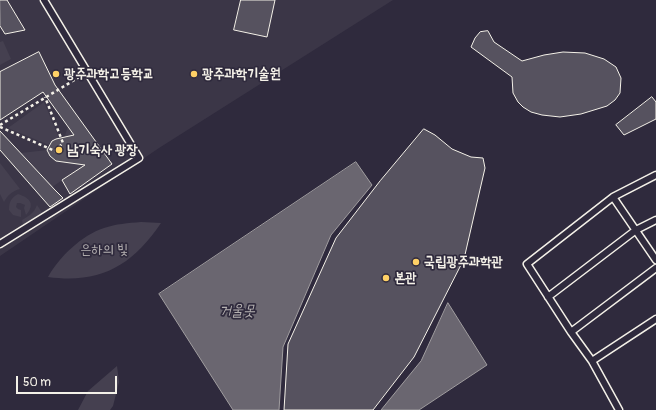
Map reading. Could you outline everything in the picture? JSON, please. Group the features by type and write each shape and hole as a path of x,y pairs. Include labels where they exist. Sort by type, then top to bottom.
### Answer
{"lane":[{"path":"0,244 140,158 44,0"},
{"path":"619,410 592,361 571,332 527,264 613,197 656,175"},
{"path":"613,197 656,260"},
{"path":"548,297 636,230 656,220"},
{"path":"571,332 656,268"},
{"path":"592,361 656,319"}],"path":[{"path":"0,126 88,72"},
{"path":"0,126 55,151 63,143 46,97"}],"shaded area":[{"path":"0,0 393,0 159,148 0,256"}],"green space":[{"path":"3,41 11,59 0,65 0,42"},
{"path":"44,102 59,138 52,141 49,145 8,128"},
{"path":"68,126 92,160 52,187 21,153 47,150 64,139"},
{"path":"0,163 20,189 10,194 4,202 0,194"},
{"path":"18,194 29,200 31,205 26,215 24,208 25,205 17,203 16,207 21,210 21,217 13,215 9,210 11,200"},
{"path":"37,205 43,214 23,226 22,220 31,214"},
{"name":"은하의 빛","path":"141,222 161,223 138,251 113,269 84,278 48,277 58,262 72,248 96,231 122,224"},
{"path":"117,366 119,382 113,406 110,410 78,410 88,391"}],"water":[{"name":"거울못","path":"356,162 372,185 331,235 283,347 279,410 233,410 159,294"},
{"path":"448,303 487,365 419,410 381,410 421,361"}],"building":[{"path":"0,0 7,0 25,30 5,34 0,26"},
{"path":"241,0 275,0 267,37 234,30"},
{"path":"488,31 494,42 522,61 563,52 585,53 604,59 616,67 621,78 620,93 615,100 607,106 581,114 560,117 531,112 518,102 513,93 512,77 471,47 475,38 480,32"},
{"path":"39,52 55,85 112,164 70,194 62,180 85,165 56,161 50,156 47,150 52,141 74,135 43,92 0,120 0,72"},
{"path":"652,97 656,102 656,119 624,135 616,125"},
{"name":"본관","path":"424,129 435,135 452,149 471,157 483,158 485,168 464,259 414,357 373,410 284,410 288,344 336,238 380,181"},
{"path":"0,131 63,198 50,207 0,150"}],"place":[{"name":"광주과학고등학교","path":"56,74"},
{"name":"광주과학기술원","path":"194,74"},
{"name":"남기숙사 광장","path":"59,150"},
{"name":"국립광주과학관","path":"416,262"},
{"name":"본관","path":"386,278"}]}
